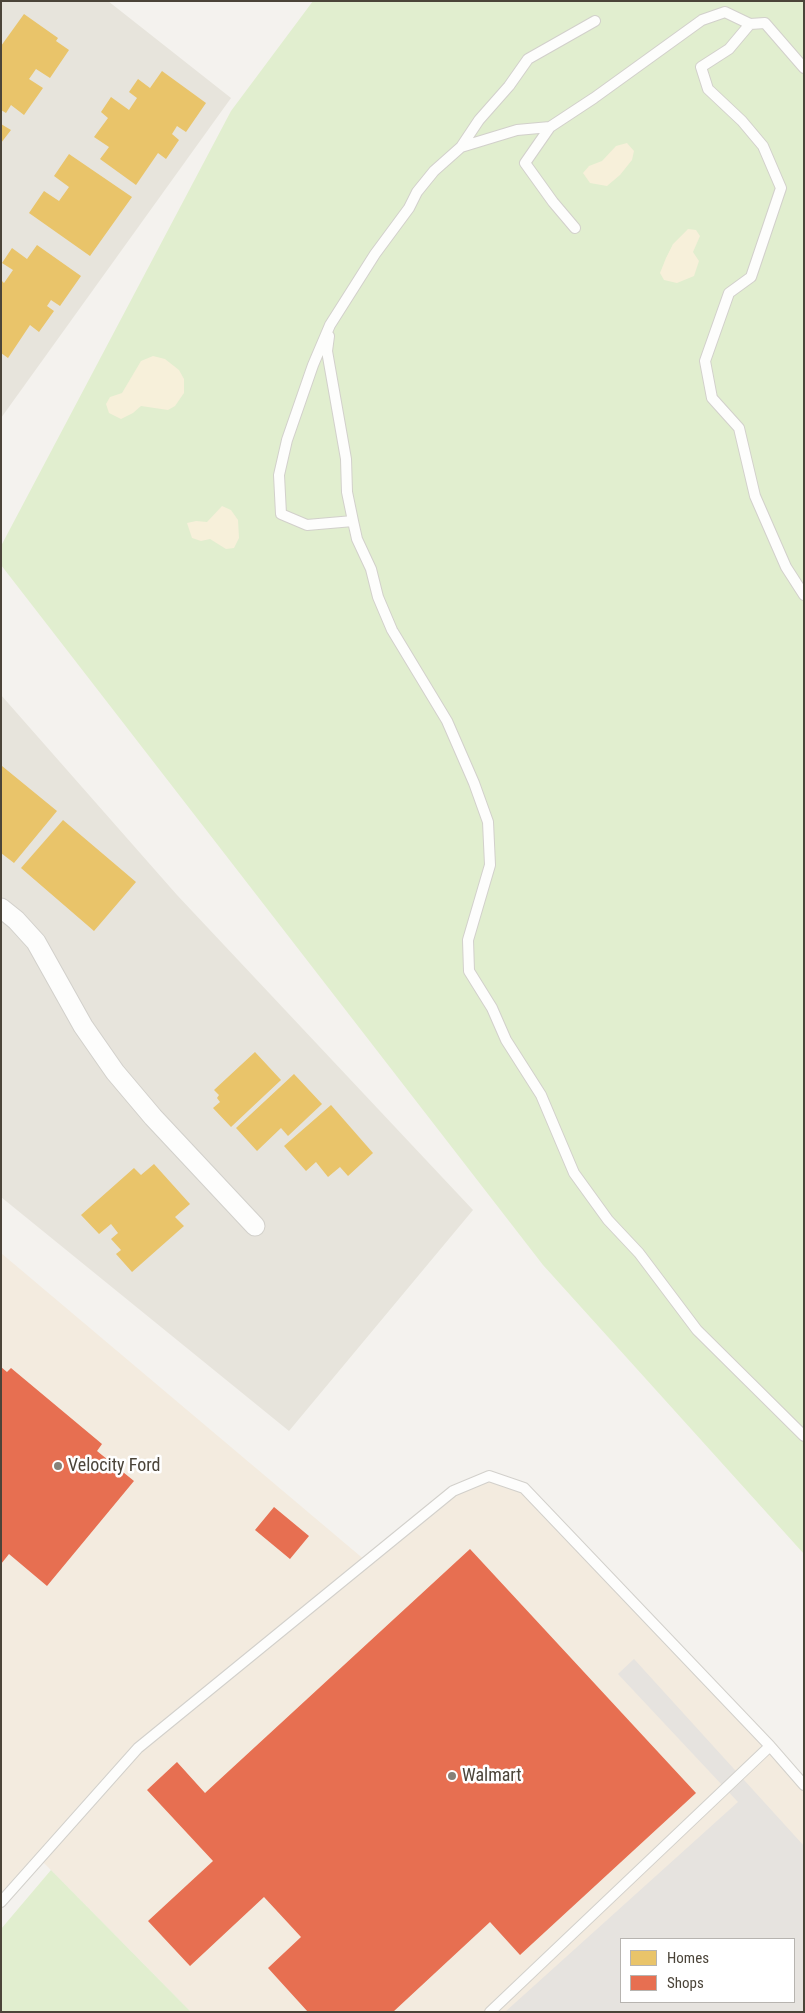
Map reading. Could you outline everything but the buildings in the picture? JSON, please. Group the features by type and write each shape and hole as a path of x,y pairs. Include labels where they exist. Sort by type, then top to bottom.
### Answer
{"street":[{"path":"1,908 16,920 36,942 83,1026 115,1072 153,1117 255,1226"}],"lane":[{"path":"575,228 553,202 525,162 550,126 594,98 702,20 725,12 750,24 765,23 804,68"},
{"path":"353,521 307,525 281,514 279,475 288,440 313,365 330,325 375,254 409,208 417,192 434,171 461,147 479,120 509,86 528,59 595,21"},
{"path":"750,24 728,49 701,67 708,89 742,121 763,146 781,188 751,277 729,294 706,361 712,398 739,428 755,496 786,567 804,595"},
{"path":"461,147 517,130 550,126"},
{"path":"330,325 327,351 346,459 347,492 357,539 371,569 378,597 392,630 447,721 474,783 488,822 490,865 468,940 469,971 492,1008 506,1040 541,1095 574,1173 608,1220 639,1253 697,1330 804,1436"},
{"path":"1,1902 138,1748 453,1490 489,1476 524,1488 804,1784"},
{"path":"490,2012 770,1746"}],"shaded area":[{"path":"1,1 108,1 231,98 1,418"},
{"path":"1,695 177,895 473,1210 289,1431 1,1197"},
{"path":"1,1253 366,1561 453,1491 489,1476 524,1488 804,1785 804,2012 191,2012 40,1859 1,1895"},
{"path":"634,1659 804,1846 804,2012 505,2012 738,1802 618,1674"}],"green space":[{"path":"313,1 804,1 804,1554 543,1265 1,565 1,546 231,111"},
{"path":"51,1870 191,2012 1,2012 1,1929"}],"sand":[{"path":"627,143 634,151 632,160 620,175 607,186 590,183 583,173 589,166 602,161 616,146"},
{"path":"688,229 696,230 700,236 693,252 699,261 694,276 677,283 664,280 660,273 666,258 673,244"},
{"path":"153,356 165,359 179,370 184,379 184,393 175,406 168,410 141,406 133,413 121,419 109,413 106,404 110,397 122,393 141,361"},
{"path":"222,506 231,510 238,520 239,538 234,548 226,549 210,539 201,541 192,538 187,523 196,521 207,522"}],"place":[{"name":"Velocity Ford","path":"58,1466"},
{"name":"Walmart","path":"452,1776"}]}
